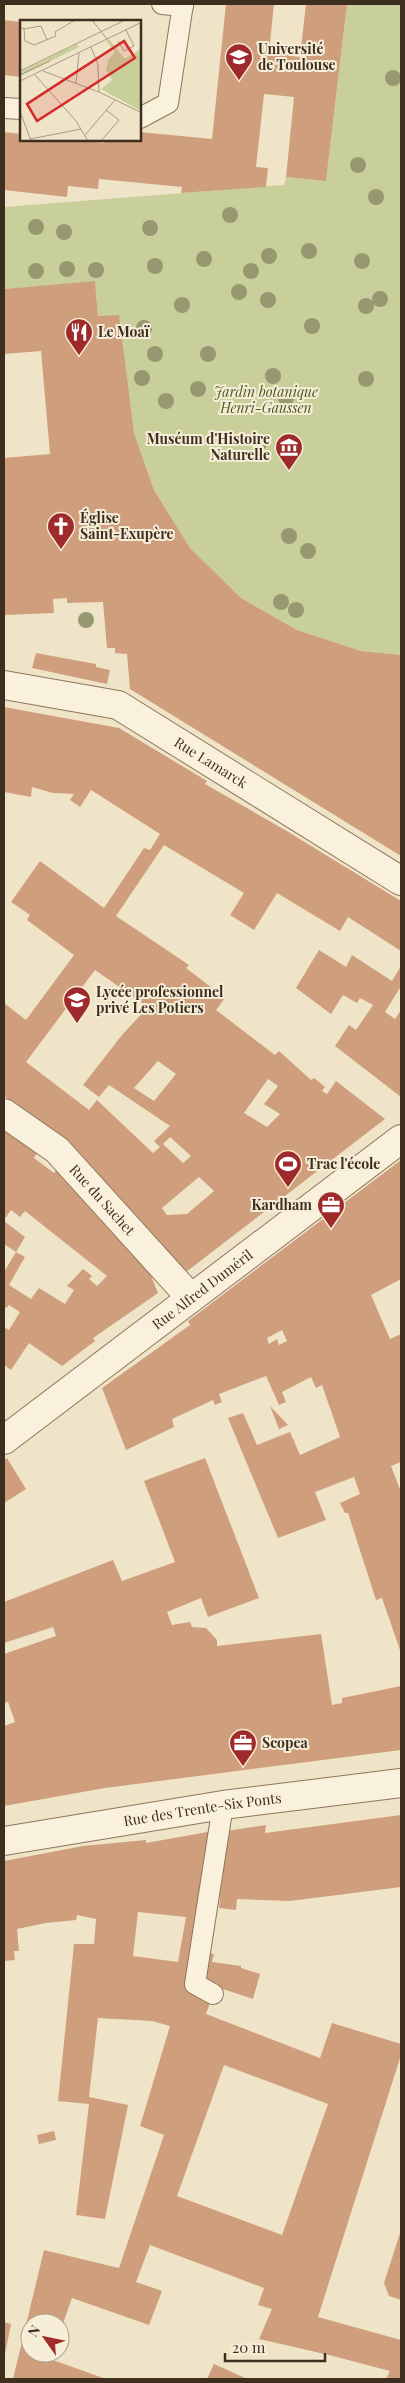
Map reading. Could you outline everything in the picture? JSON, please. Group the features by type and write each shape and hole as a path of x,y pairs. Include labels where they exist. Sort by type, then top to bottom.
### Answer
{"street":[{"name":"Rue Lamarck","path":"4,685 118,705 401,881"},
{"name":"Rue du Sachet","path":"4,1113 57,1150 191,1298"},
{"name":"Rue Alfred Duméril","path":"4,1440 401,1139"},
{"name":"Rue des Trente-Six Ponts","path":"4,1841 223,1805 401,1782"}],"lane":[{"path":"141,117 168,103 183,5 162,4"},
{"path":"4,108 20,109"},
{"path":"213,1994 196,1984 223,1805"}],"green space":[{"name":"Jardin botanique Henri-Gaussen","path":"347,4 401,4 401,655 361,651 297,630 241,598 190,548 154,490 134,433 127,384 98,316 95,282 4,289 4,207 284,185 286,177 326,181"}],"building":[{"path":"226,4 274,4 269,53 300,57 306,4 347,4 326,181 286,177 294,97 264,94 256,167 268,168 266,187 181,193 182,187 99,179 98,189 68,186 67,197 4,190 4,132 20,134 20,141 87,141 104,143 105,141 141,141 141,132 212,139"},
{"path":"4,20 20,22 20,77 4,75"},
{"name":"Muséum d'Histoire Naturelle","path":"95,281 98,316 119,315 134,433 154,490 190,548 241,598 297,630 361,651 401,655 401,856 130,689 127,654 115,653 115,648 107,648 103,602 67,603 67,598 53,599 54,613 4,615 4,458 50,454 41,351 4,354 4,289"},
{"path":"36,653 96,664 96,667 110,670 107,684 32,668"},
{"path":"4,707 119,728 207,781 205,784 285,830 401,901 401,951 348,917 340,931 277,893 254,930 230,915 244,893 164,845 116,916 189,965 186,968 225,998 216,1010 275,1055 279,1051 311,1080 314,1078 325,1087 322,1091 327,1094 336,1081 385,1119 186,1272 64,1139 4,1096 4,1003 26,1020 74,955 27,920 30,915 11,902 40,861 104,908 144,848 150,850 160,834 91,790 80,807 70,800 74,794 53,793 32,787 31,797 4,792","holes":["95,970 148,1007 122,1035 83,1085 99,1097 109,1085 170,1126 154,1141 160,1147 153,1153 97,1100 89,1110 26,1062","158,1061 176,1074 154,1101 134,1088","268,1079 278,1086 264,1104 280,1114 267,1127 244,1113","170,1137 191,1156 183,1163 163,1144","199,1177 214,1191 187,1214 167,1215 162,1208"]},
{"path":"319,950 346,967 352,955 392,981 401,966 401,986 385,1012 395,1019 401,1010 401,1097 335,1046 349,1025 356,1030 373,1005 360,998 357,1003 343,995 331,1014 296,988"},
{"path":"4,1127 38,1151 34,1158 54,1173 58,1168 143,1256 158,1293 93,1338 95,1341 62,1366 29,1343 11,1370 4,1365 4,1327 9,1330 20,1312 9,1305 6,1308 4,1306 4,1272 16,1252 25,1257 9,1285 31,1299 39,1288 65,1304 74,1290 67,1286 83,1269 92,1276 89,1279 97,1286 107,1276 25,1211 20,1217 11,1210 4,1220"},
{"path":"401,1160 401,1279 371,1295 390,1339 401,1334 401,1462 391,1466 401,1492 401,1653 382,1598 376,1600 348,1513 345,1513 340,1503 360,1494 354,1477 315,1492 326,1520 278,1538 228,1418 243,1413 257,1445 290,1432 300,1455 340,1437 322,1385 316,1388 311,1377 282,1392 286,1402 279,1405 266,1376 219,1394 222,1402 215,1405 213,1400 172,1419 174,1427 126,1450 102,1388 190,1325 188,1321","holes":["282,1330 287,1341 279,1345 277,1339 269,1344 267,1338"]},
{"path":"4,1221 25,1237 16,1252 4,1244"},
{"path":"270,1406 288,1425 279,1429"},
{"path":"7,1458 26,1489 4,1503 4,1460"},
{"path":"205,1458 259,1598 208,1617 201,1598 167,1612 172,1625 190,1622 192,1627 206,1628 217,1640 217,1646 321,1634 332,1705 342,1703 342,1698 401,1686 401,1750 105,1788 4,1806 4,1726 15,1722 8,1702 4,1703 4,1654 56,1636 53,1627 4,1643 4,1602 113,1560 122,1581 175,1562 144,1481"},
{"path":"401,1815 401,1887 290,1901 237,1899 236,1910 219,1908 220,1898 215,1898 226,1831 266,1825 265,1833"},
{"path":"213,1831 188,1990 210,2003 206,2014 320,2058 332,2023 401,2044 401,2055 318,2317 401,2340 401,2379 386,2379 390,2371 259,2339 272,2309 258,2305 264,2288 150,2245 136,2282 162,2291 149,2325 72,2298 67,2313 29,2313 44,2250 119,2268 164,2135 140,2126 170,2026 152,2021 98,2018 89,2097 128,2105 105,2219 76,2215 89,2104 58,2101 74,1944 94,1944 96,1919 77,1915 76,1920 46,1923 17,1929 19,1951 14,1951 15,1960 4,1961 4,1861 83,1846 146,1840 146,1843","holes":["138,1912 186,1917 178,1962 133,1956","224,2065 328,2104 282,2235 177,2196"]},
{"path":"206,1953 214,1954 212,1962 241,1966 241,1968 260,1974 253,1999 202,1982"},
{"path":"54,2131 56,2140 39,2144 37,2135"},
{"path":"401,2230 401,2300 389,2296 384,2283"},
{"path":"4,2322 11,2324 5,2354 4,2354"},
{"path":"20,2350 20,2363 61,2363 106,2379 13,2379"},
{"path":"214,2364 243,2377 248,2379 207,2379"}],"place":[{"name":"Université de Toulouse","path":"239,81"},
{"name":"Le Moaï","path":"79,356"},
{"name":"Muséum d'Histoire Naturelle","path":"289,471"},
{"name":"Église Saint-Exupère","path":"61,550"},
{"name":"Lycée professionnel privé Les Potiers","path":"77,1024"},
{"name":"Trac l'école","path":"288,1188"},
{"name":"Kardham","path":"331,1229"},
{"name":"Scopea","path":"243,1767"}]}
